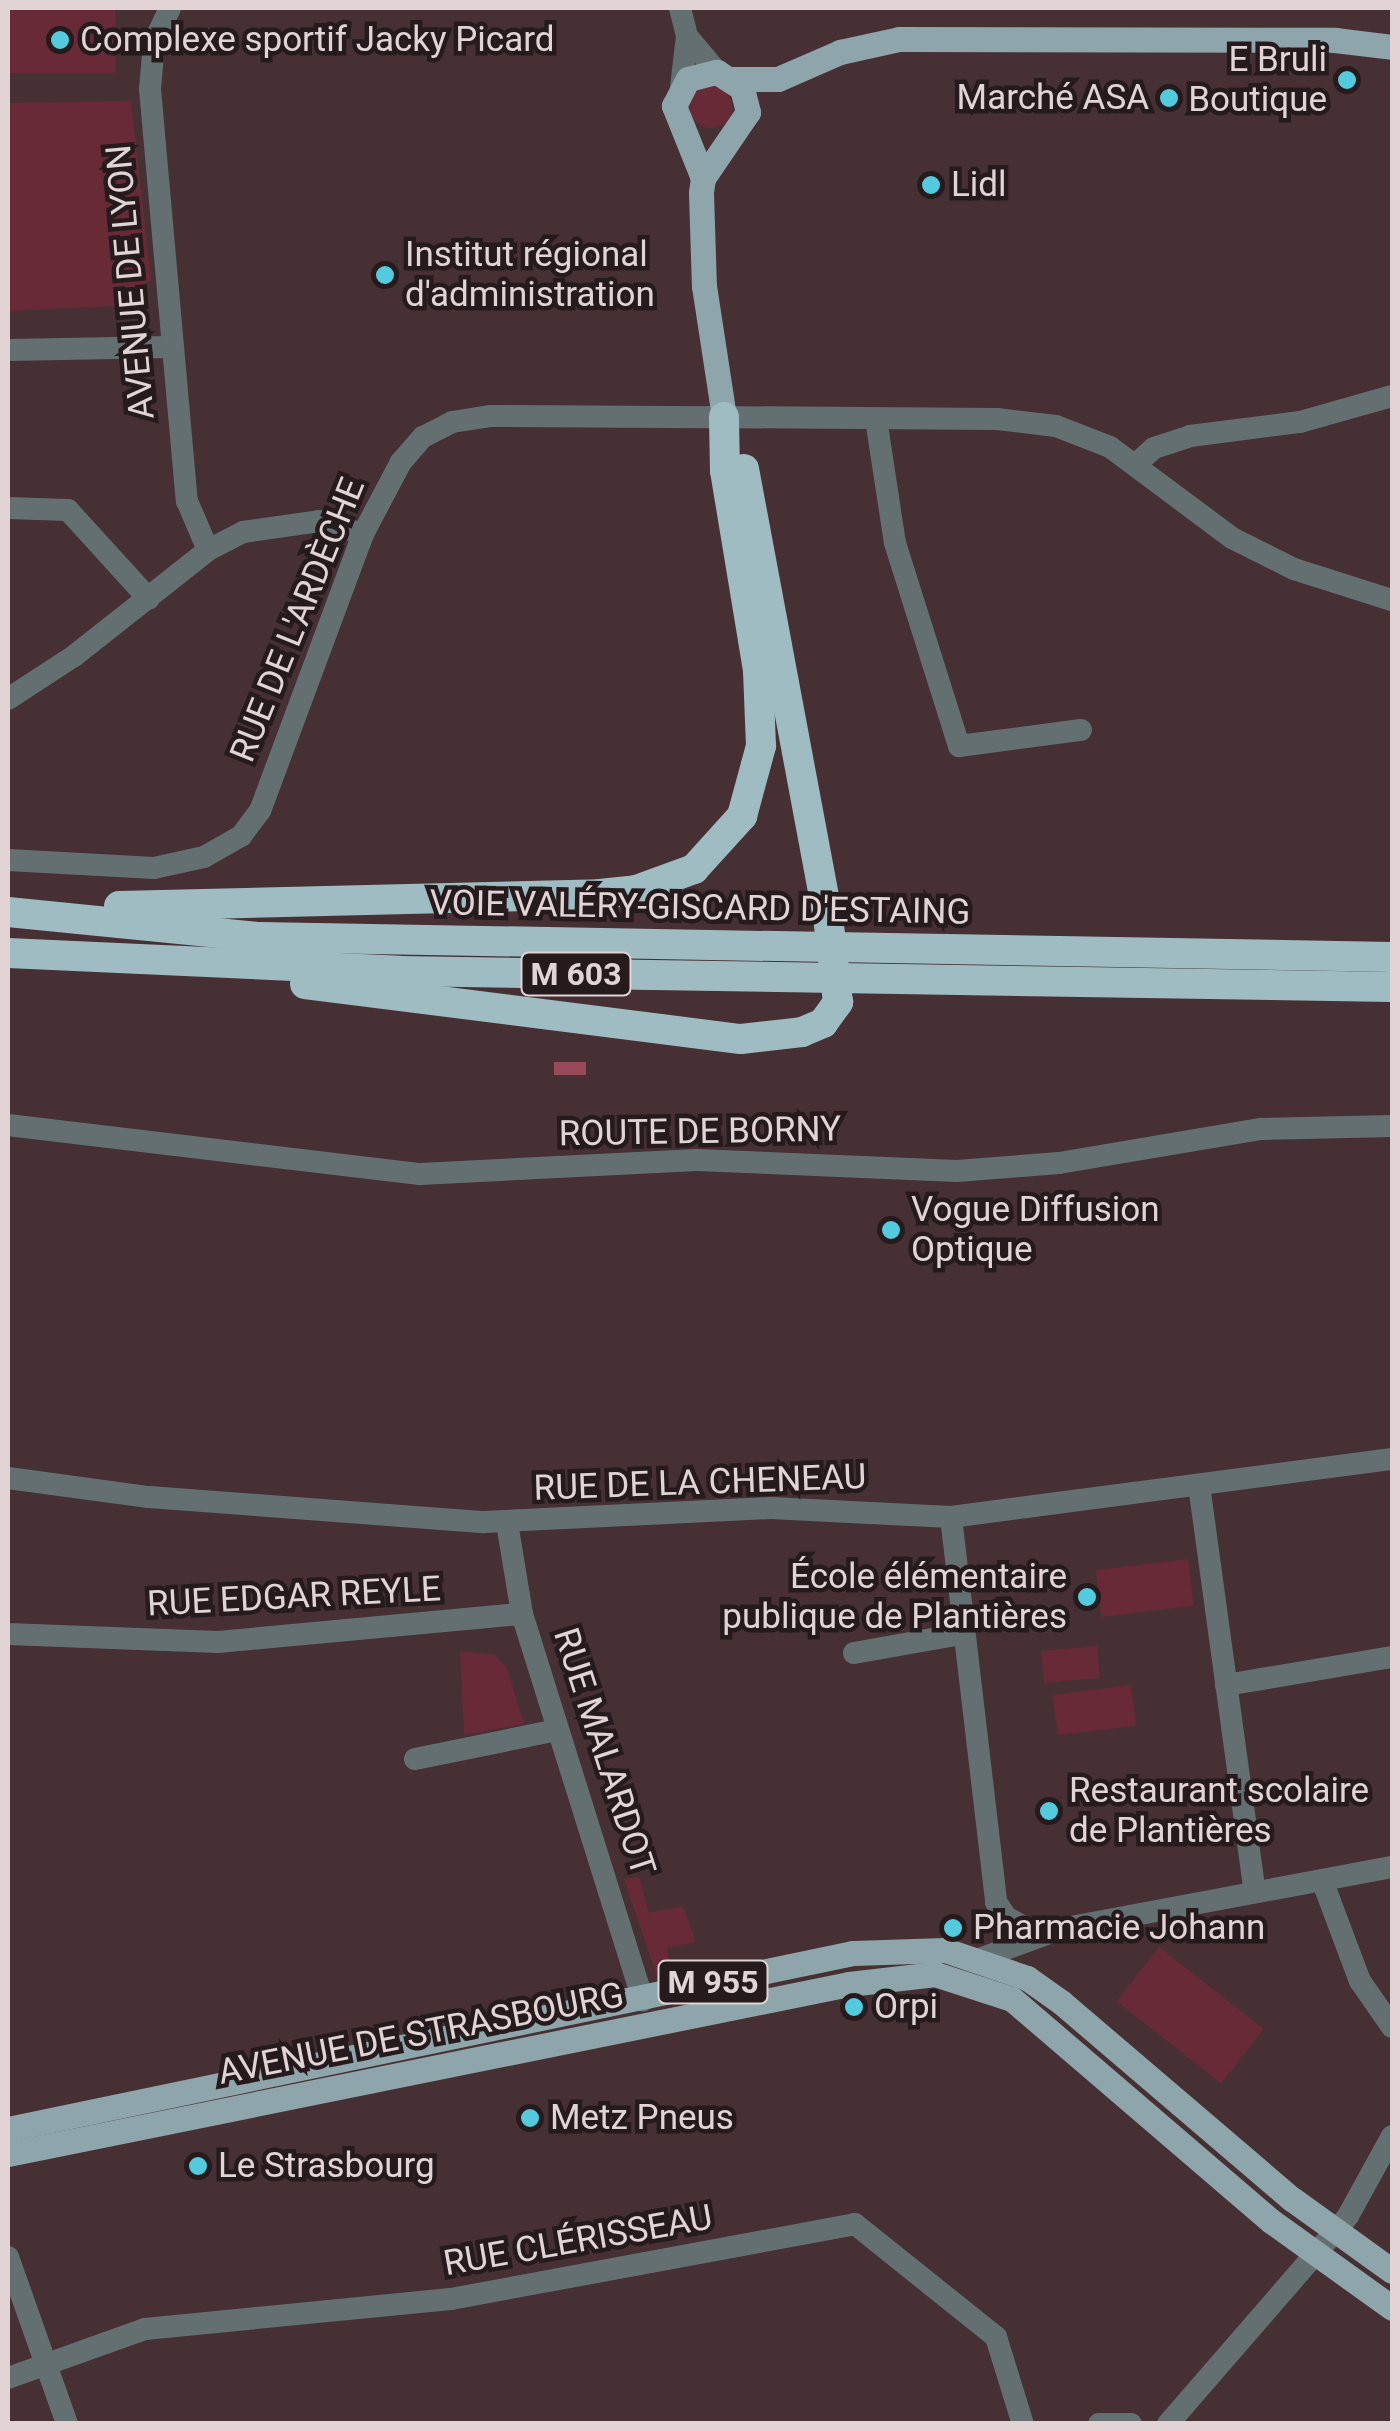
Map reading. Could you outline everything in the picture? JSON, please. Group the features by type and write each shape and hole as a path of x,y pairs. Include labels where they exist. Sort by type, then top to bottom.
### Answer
{"highway":[{"path":"8,910 541,897 636,890 694,870 742,816 761,746 760,686 725,472 724,417"},
{"path":"179,963 380,996 742,1039 802,1032 823,1023 838,1002 828,917 744,468 724,417"},
{"name":"VOIE VALÉRY-GISCARD D'ESTAING","path":"8,910 260,937 1392,957"},
{"name":"VOIE VALÉRY-GISCARD D'ESTAING","path":"8,954 179,963 1392,987"}],"main road":[{"path":"703,178 748,112 778,79 840,52 899,39 1335,40 1392,47"},
{"path":"724,417 704,286 703,178 675,117 681,87 697,74 778,79"},
{"path":"726,75 748,112"},
{"path":"686,135 704,144 726,142"},
{"name":"AVENUE DE STRASBOURG","path":"8,2129 871,1950 945,1950 982,1958 1061,2002 1335,2232 1392,2271"},
{"name":"AVENUE DE STRASBOURG","path":"8,2154 858,1982 935,1974 1012,2000 1316,2256 1392,2308"}],"street":[{"name":"AVENUE DE LYON","path":"170,8 154,43 150,89 170,346 187,500 208,550"},
{"path":"680,8 687,36 681,87"},
{"path":"687,36 726,75"},
{"path":"8,350 170,346"},
{"path":"1135,466 1154,448 1190,436 1300,422 1392,396"},
{"name":"RUE DE L'ARDÈCHE","path":"8,860 154,868 204,858 241,836 260,811 364,534 401,462 423,437 452,422 490,416 724,417 1056,426 1110,447 1232,538 1294,569 1392,600"},
{"path":"876,419 895,542 960,746 1081,730"},
{"path":"8,508 68,510 150,599"},
{"path":"8,699 150,599 208,550 243,532 290,522 319,521 364,534"},
{"name":"ROUTE DE BORNY","path":"8,1125 420,1174 696,1160 974,1171 1261,1129 1392,1126"},
{"name":"RUE DE LA CHENEAU","path":"8,1478 149,1497 507,1522 770,1508 951,1518 1392,1458"},
{"path":"1199,1485 1255,1892"},
{"path":"951,1518 961,1634 996,1902 1006,1917 1028,1929 1060,1929"},
{"name":"RUE MALARDOT","path":"507,1522 522,1614 644,2000"},
{"name":"RUE EDGAR REYLE","path":"8,1634 263,1641 522,1614"},
{"path":"854,1653 961,1634"},
{"path":"1226,1685 1392,1657"},
{"path":"416,1759 557,1730"},
{"path":"982,1958 1060,1929 1392,1868"},
{"path":"1322,1880 1360,1981 1392,2027"},
{"path":"1168,2424 1335,2232 1392,2136"},
{"name":"RUE CLÉRISSEAU","path":"8,2378 106,2339 183,2322 452,2300 855,2224 996,2337 1023,2424"},
{"path":"8,2256 67,2424"},
{"path":"1099,2424 1131,2424"}],"shaded area":[{"name":"Complexe sportif Jacky Picard","path":"8,8 115,8 115,73 8,73"},
{"path":"711,86 726,92 732,107 726,122 711,128 696,122 690,107 696,92"},
{"path":"131,101 151,280 114,306 8,311 8,103"},
{"path":"554,1062 586,1062 586,1075 554,1075"},
{"path":"1188,1559 1194,1606 1101,1617 1096,1570"},
{"path":"1097,1646 1100,1678 1044,1683 1041,1651"},
{"path":"460,1651 495,1655 507,1668 524,1724 464,1735"},
{"path":"1131,1685 1136,1726 1058,1735 1053,1695"},
{"path":"639,1877 649,1913 683,1906 696,1942 667,1948 671,1971 680,1975 655,1971 624,1879"},
{"path":"1159,1947 1264,2029 1221,2083 1117,2001"}],"place":[{"name":"Complexe sportif Jacky Picard","path":"60,40"},
{"name":"E Bruli Boutique","path":"1347,80"},
{"name":"Marché ASA","path":"1169,98"},
{"name":"Lidl","path":"931,185"},
{"name":"Institut régional d'administration","path":"385,275"},
{"name":"Vogue Diffusion Optique","path":"891,1230"},
{"name":"École élémentaire publique de Plantières","path":"1087,1597"},
{"name":"Restaurant scolaire de Plantières","path":"1049,1811"},
{"name":"Pharmacie Johann","path":"953,1928"},
{"name":"Orpi","path":"854,2007"},
{"name":"Metz Pneus","path":"530,2118"},
{"name":"Le Strasbourg","path":"198,2166"}]}
